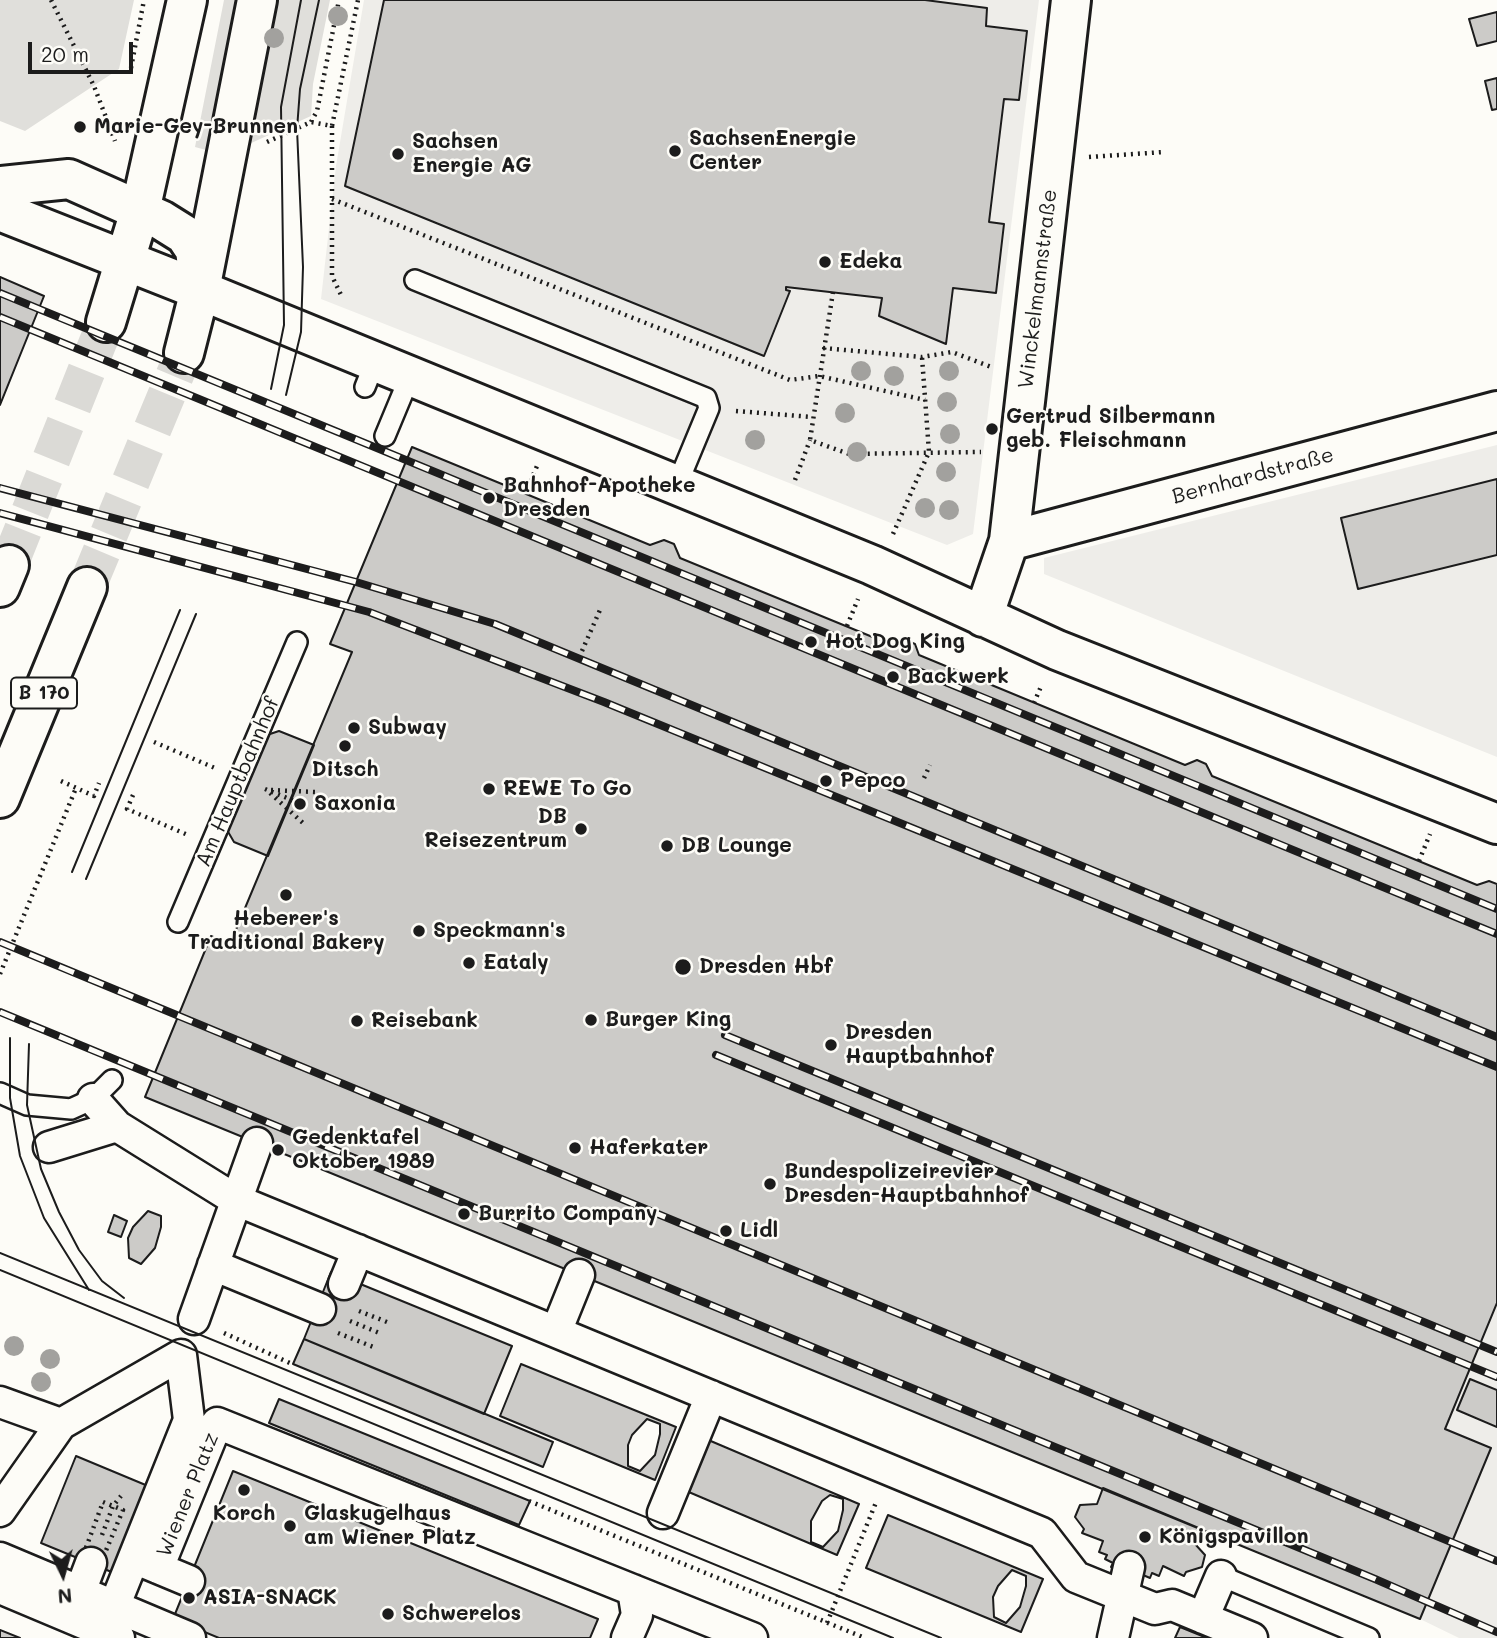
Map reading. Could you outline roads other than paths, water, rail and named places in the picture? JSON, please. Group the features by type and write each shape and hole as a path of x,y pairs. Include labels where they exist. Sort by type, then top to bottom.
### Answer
{"street":[{"path":"106,321 140,211 187,0"},
{"path":"184,353 200,290 257,0"},
{"name":"Winckelmannstraße","path":"983,617 1009,541 1072,0"},
{"path":"0,186 69,179 162,220 185,235 195,250 200,290"},
{"path":"0,211 125,263 200,290 370,375 410,376 872,565 1057,650 1497,824"},
{"name":"Bernhardstraße","path":"1009,541 1497,411"},
{"name":"B 170","path":"0,798 87,587"},
{"path":"102,1090 117,1126 236,1200 1042,1532 1076,1577 1155,1609 1172,1605 1252,1638"},
{"path":"49,1147 117,1126"},
{"path":"194,1319 257,1143"},
{"path":"213,1265 326,1303 358,1250"},
{"path":"556,1332 579,1275"},
{"path":"0,1511 61,1424 181,1355 204,1420 146,1563 129,1628"},
{"path":"663,1513 711,1396"},
{"path":"0,1402 61,1424"},
{"path":"204,1420 752,1638"},
{"path":"0,1558 80,1592 129,1628"},
{"path":"80,1592 87,1558"},
{"name":"Wiener Platz","path":"146,1563 188,1581"},
{"path":"1113,1638 1129,1567"},
{"path":"1203,1618 1221,1576"},
{"path":"0,1588 129,1628 190,1638"},
{"path":"627,1638 637,1615 633,1590"}],"lane":[{"path":"415,280 706,398 709,408 677,485"},
{"path":"385,436 410,376"},
{"name":"Am Hauptbahnhof","path":"178,922 298,642"},
{"path":"0,1093 27,1105 46,1109 71,1109 102,1090"},
{"path":"1221,1576 1369,1638"}],"tunnel":[{"path":"9,565 106,322"},
{"path":"87,587 184,353"}],"tram line":[{"path":"271,389 284,325 281,107 301,0"},
{"path":"286,395 301,332 303,267 297,129 300,89 319,0"},
{"path":"72,872 180,610"},
{"path":"86,879 196,614"},
{"path":"10,1038 10,1098 20,1156 44,1218 89,1290"},
{"path":"29,1044 27,1105 41,1169 79,1250 102,1281 124,1298"},
{"path":"0,1253 941,1638"},
{"path":"0,1270 893,1638"}],"railway":[{"path":"0,293 1497,909"},
{"path":"0,317 1497,934"},
{"path":"0,488 356,582 495,624 1497,1037"},
{"path":"0,513 369,612 604,702 1497,1067"},
{"path":"0,942 1497,1561"},
{"path":"0,1012 1375,1579 1497,1632"},
{"path":"725,1035 1497,1352"},
{"path":"716,1055 1497,1377"}],"place":[{"name":"Marie-Gey-Brunnen","path":"80,127"},
{"name":"SachsenEnergie Center","path":"675,151"},
{"name":"Sachsen Energie AG","path":"398,154"},
{"name":"Edeka","path":"825,262"},
{"name":"Gertrud Silbermann geb. Fleischmann","path":"992,429"},
{"name":"Bahnhof-Apotheke Dresden","path":"489,498"},
{"name":"Hot Dog King","path":"811,642"},
{"name":"Backwerk","path":"893,677"},
{"name":"Subway","path":"354,728"},
{"name":"Ditsch","path":"345,746"},
{"name":"Pepco","path":"826,781"},
{"name":"REWE To Go","path":"489,789"},
{"name":"Saxonia","path":"300,804"},
{"name":"DB Reisezentrum","path":"581,829"},
{"name":"DB Lounge","path":"667,846"},
{"name":"Heberer's Traditional Bakery","path":"286,895"},
{"name":"Speckmann's","path":"419,931"},
{"name":"Eataly","path":"469,963"},
{"name":"Dresden Hbf","path":"683,967"},
{"name":"Burger King","path":"591,1020"},
{"name":"Reisebank","path":"357,1021"},
{"name":"Dresden Hauptbahnhof","path":"831,1045"},
{"name":"Haferkater","path":"575,1148"},
{"name":"Gedenktafel Oktober 1989","path":"278,1150"},
{"name":"Bundespolizeirevier Dresden-Hauptbahnhof","path":"770,1184"},
{"name":"Burrito Company","path":"464,1214"},
{"name":"Lidl","path":"726,1231"},
{"name":"Korch","path":"244,1490"},
{"name":"Glaskugelhaus am Wiener Platz","path":"290,1526"},
{"name":"Königspavillon","path":"1145,1537"},
{"name":"ASIA-SNACK","path":"189,1598"},
{"name":"Schwerelos","path":"388,1614"}]}
